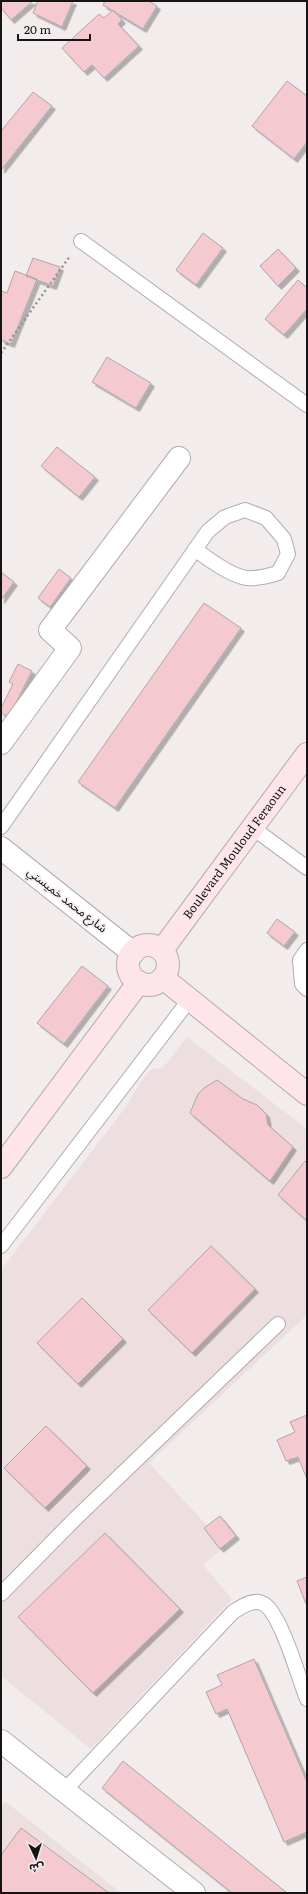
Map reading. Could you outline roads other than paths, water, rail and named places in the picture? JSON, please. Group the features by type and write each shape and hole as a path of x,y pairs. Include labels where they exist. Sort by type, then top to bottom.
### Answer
{"main road":[{"name":"Boulevard Mouloud Feraoun","path":"162,950 307,754"},
{"path":"144,946 156,947 162,950 168,961 167,973 163,978 152,984 139,982 131,975 129,970 130,958 133,953 144,946"},
{"path":"163,978 307,1094"},
{"path":"1,1167 139,982"}],"street":[{"path":"1,743 70,648 50,630 179,458"},
{"name":"شارع محمد خميستي","path":"1,848 133,953"},
{"path":"1,1741 194,1893"}],"lane":[{"path":"81,241 307,405"},
{"path":"1,827 208,530 225,517 245,510 266,518 284,539 288,554 278,573 260,578 246,578 209,560 195,549"},
{"path":"253,828 307,868"},
{"path":"307,950 300,960 302,984 307,989"},
{"path":"1,1246 190,999"},
{"path":"1,1594 76,1518 278,1324"},
{"path":"64,1791 233,1612 251,1602 264,1604 276,1616 307,1699"}]}
